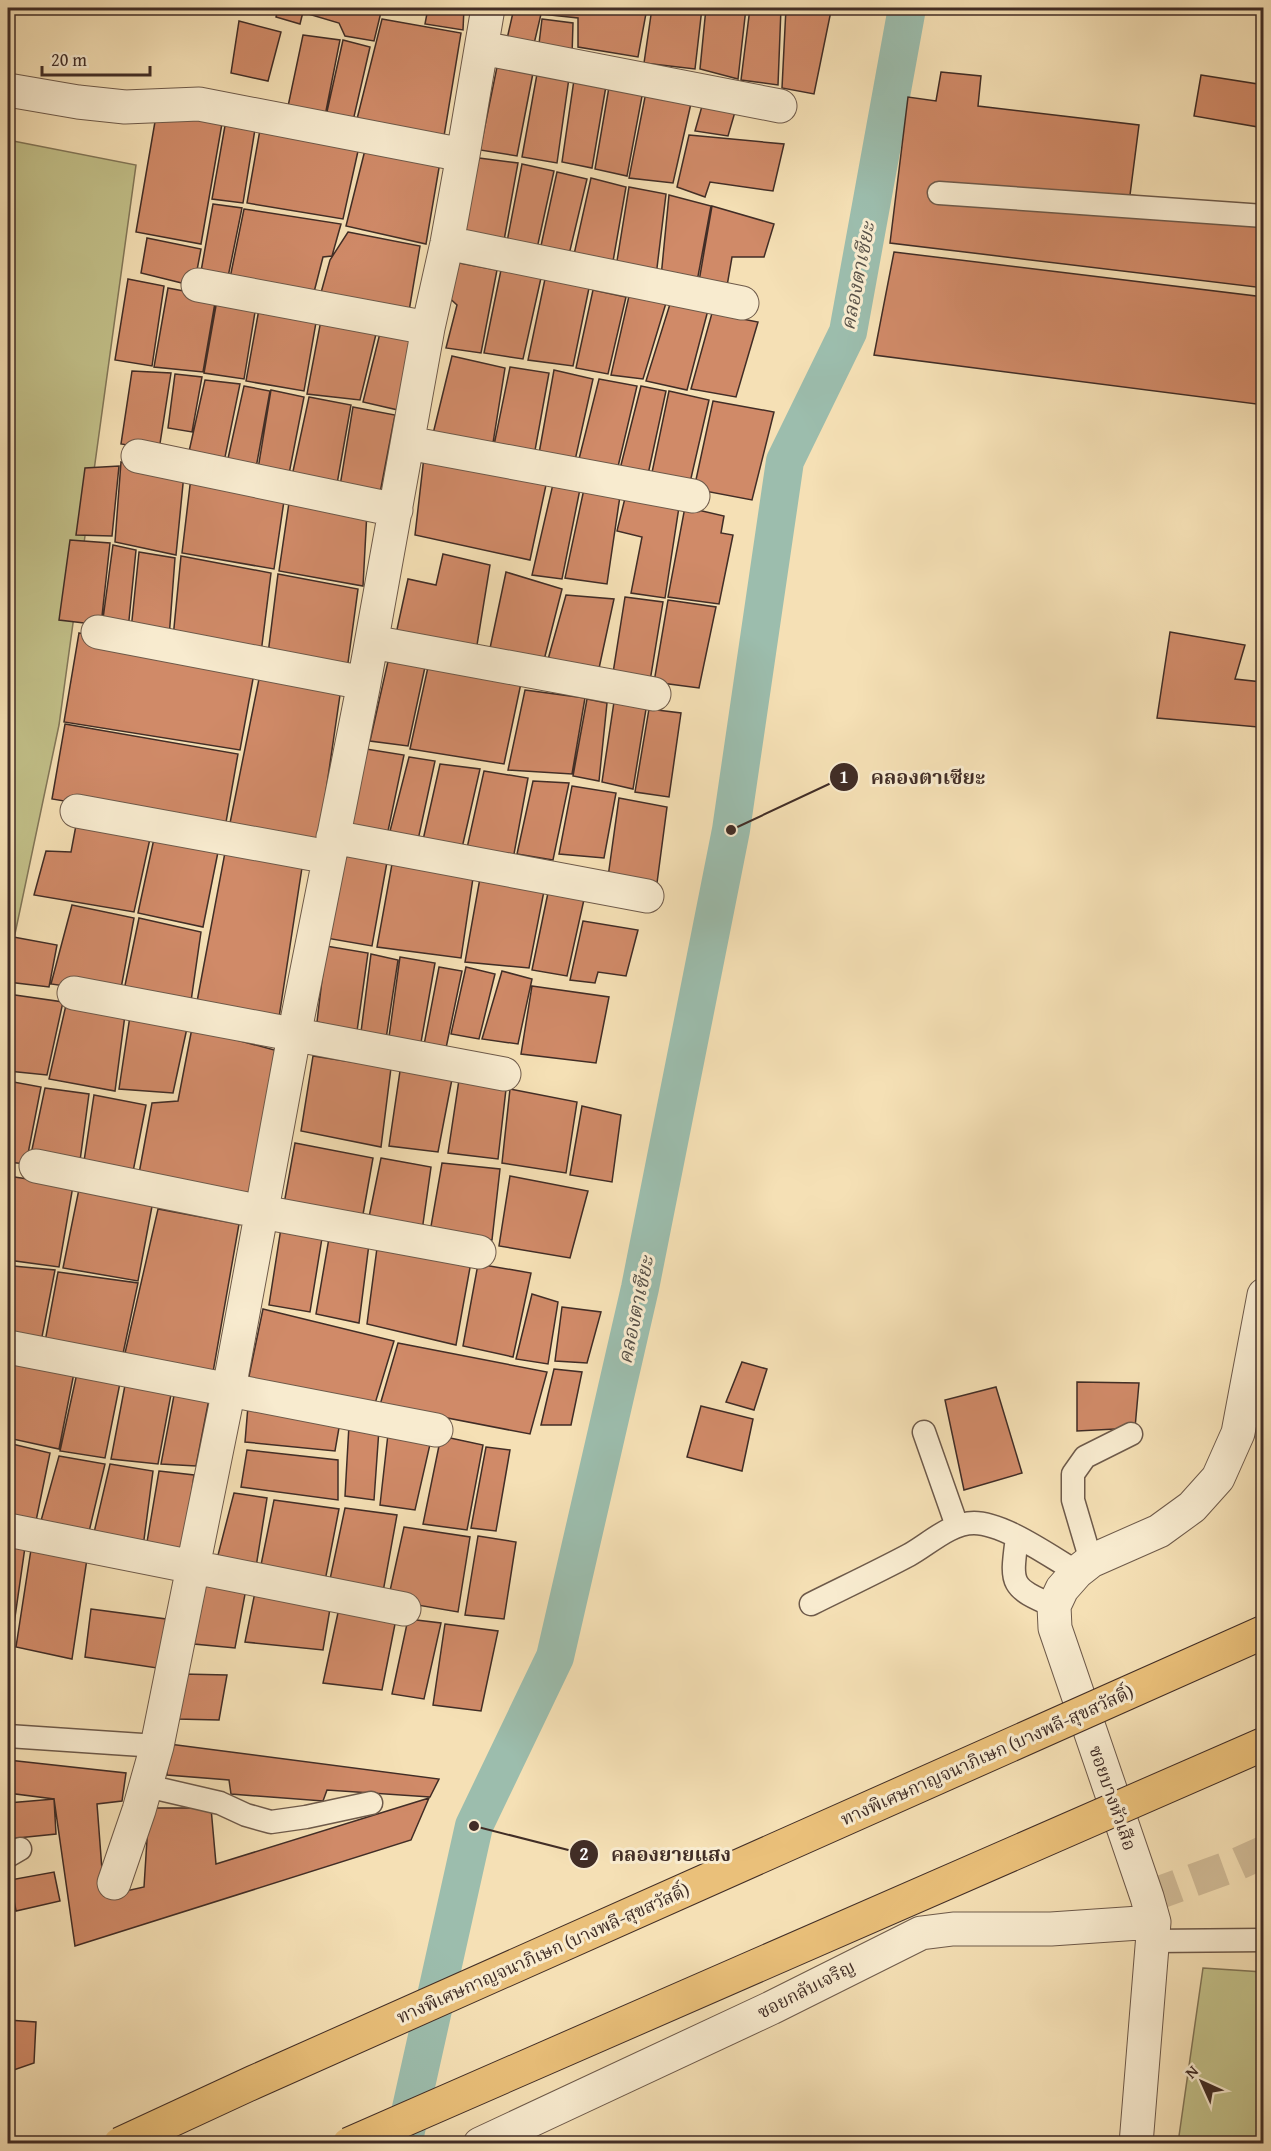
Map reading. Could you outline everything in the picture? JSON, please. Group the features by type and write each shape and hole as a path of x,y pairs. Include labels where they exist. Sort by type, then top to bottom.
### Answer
{"highway":[{"name":"ทางพิเศษกาญจนาภิเษก (บางพลี-สุขสวัสดิ์)","path":"120,2144 254,2082 1263,1632"},
{"path":"349,2144 1263,1744"}],"street":[{"path":"114,1883 147,1786 157,1746 229,1389 294,1036 372,642 428,328 447,243 488,8"},
{"path":"482,48 780,106"},
{"path":"8,90 78,102 125,107 199,104 463,155"},
{"path":"447,243 742,303"},
{"path":"198,285 428,328"},
{"path":"408,443 693,496"},
{"path":"138,456 396,510"},
{"path":"98,632 364,683"},
{"path":"372,642 654,694"},
{"path":"77,811 331,847 647,896"},
{"path":"74,993 504,1074"},
{"path":"36,1166 262,1212 479,1252"},
{"path":"1054,1606 1062,1589 1084,1566 1158,1531 1192,1507 1218,1478 1238,1433 1262,1306"},
{"path":"8,1347 436,1430"},
{"path":"8,1530 404,1609"},
{"name":"ซอยบางหัวเสือ","path":"1054,1606 1055,1628 1148,1897 1153,1932 1136,2144"},
{"name":"ซอยกลับเจริญ","path":"480,2144 771,2008 921,1933 953,1929 1153,1932"}],"lane":[{"path":"939,193 1263,216"},
{"path":"924,1432 957,1526"},
{"path":"1084,1566 1073,1500 1073,1473 1085,1457 1131,1434"},
{"path":"811,1604 910,1554 957,1526 975,1523 991,1526 1084,1566"},
{"path":"1017,1537 1013,1568 1017,1585 1026,1594 1054,1606"},
{"path":"8,1736 157,1746"},
{"path":"147,1786 220,1803 246,1815 271,1822 371,1803"},
{"path":"1153,1932 1263,1940"}],"shaded area":[{"path":"8,140 136,165 59,725 8,967"},
{"path":"1203,1968 1263,1972 1263,2143 1178,2143"}],"building":[{"path":"278,8 304,8 300,24 276,17"},
{"path":"307,8 382,8 374,41 345,36 339,23 305,13"},
{"path":"428,8 464,8 463,30 425,24"},
{"path":"514,8 647,8 638,57 578,47 578,18 541,14 534,44 507,39"},
{"path":"652,8 702,8 695,69 644,63"},
{"path":"706,8 746,8 738,79 700,69"},
{"path":"750,8 781,8 778,85 741,80"},
{"path":"786,8 831,11 814,94 782,88"},
{"path":"382,19 461,33 444,136 357,119"},
{"path":"542,19 573,23 572,56 538,52"},
{"path":"239,21 281,32 268,81 231,73"},
{"path":"303,35 340,40 325,116 287,111"},
{"path":"343,40 370,47 353,121 326,116"},
{"path":"497,67 533,73 517,156 480,150"},
{"path":"941,72 981,76 978,106 1139,125 1130,195 1264,211 1264,288 890,243 908,97 936,101"},
{"path":"537,74 569,78 557,163 522,157"},
{"path":"1201,75 1264,85 1264,128 1194,116"},
{"path":"574,80 606,86 592,168 562,162"},
{"path":"609,87 643,91 627,176 595,169"},
{"path":"646,92 692,99 673,183 629,178"},
{"path":"704,99 737,105 728,136 695,131"},
{"path":"157,110 223,118 201,244 136,232"},
{"path":"226,120 256,123 243,203 212,199"},
{"path":"261,124 360,142 343,219 247,203"},
{"path":"689,135 784,144 773,191 710,182 705,197 677,187"},
{"path":"366,146 440,162 426,244 346,226"},
{"path":"479,158 518,163 503,246 461,238"},
{"path":"522,164 554,171 536,253 506,247"},
{"path":"557,172 587,179 567,263 539,255"},
{"path":"591,178 626,187 612,267 573,259"},
{"path":"629,187 666,194 656,276 616,267"},
{"path":"669,195 711,206 696,287 661,277"},
{"path":"213,204 242,208 227,282 200,277"},
{"path":"712,206 774,224 764,257 732,257 726,292 698,287"},
{"path":"244,209 341,224 332,256 323,257 312,300 229,283"},
{"path":"348,232 420,246 408,317 319,300 330,260"},
{"path":"147,238 201,249 194,286 141,273"},
{"path":"894,252 1264,297 1264,405 874,355"},
{"path":"454,262 497,270 481,353 446,348 457,305 445,294"},
{"path":"501,270 541,278 523,359 484,353"},
{"path":"128,279 164,286 152,366 115,360"},
{"path":"545,279 589,288 573,366 528,360"},
{"path":"168,288 216,297 203,372 154,367"},
{"path":"593,290 626,297 608,374 576,368"},
{"path":"629,296 666,303 643,379 611,375"},
{"path":"217,300 256,306 244,379 204,373"},
{"path":"670,304 708,310 687,390 646,381"},
{"path":"259,309 317,317 304,391 246,381"},
{"path":"712,313 758,322 736,397 691,389"},
{"path":"321,320 377,330 360,400 307,394"},
{"path":"380,333 413,338 398,410 363,402"},
{"path":"452,356 505,368 492,449 432,438"},
{"path":"510,367 549,373 534,456 493,450"},
{"path":"554,370 593,379 574,465 538,459"},
{"path":"132,371 171,373 159,450 121,444"},
{"path":"175,374 202,377 192,432 168,428"},
{"path":"599,379 637,386 616,475 577,467"},
{"path":"205,380 240,384 224,462 188,456"},
{"path":"244,386 270,391 256,468 227,463"},
{"path":"641,386 666,391 647,479 619,473"},
{"path":"271,390 304,397 289,474 258,469"},
{"path":"669,391 709,400 689,487 650,482"},
{"path":"309,397 351,405 337,484 292,476"},
{"path":"713,401 774,412 752,500 694,489"},
{"path":"353,407 395,415 380,493 340,486"},
{"path":"424,457 546,485 530,560 415,535"},
{"path":"121,462 184,474 176,555 115,542"},
{"path":"119,466 112,536 76,535 85,468"},
{"path":"191,477 285,494 274,569 182,553"},
{"path":"553,484 580,489 562,579 532,575"},
{"path":"584,489 620,496 607,584 565,578"},
{"path":"290,496 367,511 363,586 279,571"},
{"path":"625,498 679,507 665,598 631,593 642,537 617,531"},
{"path":"685,507 724,516 721,533 733,535 719,604 668,597"},
{"path":"70,540 110,543 101,625 59,620"},
{"path":"113,545 136,550 128,630 102,626"},
{"path":"139,552 175,558 169,638 131,630"},
{"path":"443,554 490,565 476,651 396,634 408,579 436,585"},
{"path":"181,556 271,573 261,653 173,638"},
{"path":"506,572 562,589 543,664 489,653"},
{"path":"278,574 358,589 347,670 268,654"},
{"path":"566,595 614,599 598,673 547,663"},
{"path":"625,597 663,602 650,681 613,673"},
{"path":"668,600 716,607 699,688 654,682"},
{"path":"1170,632 1245,645 1235,679 1262,682 1258,727 1157,718"},
{"path":"79,633 255,668 240,750 64,722"},
{"path":"389,657 425,667 408,746 370,741"},
{"path":"428,667 521,683 504,764 410,749"},
{"path":"260,674 341,688 318,846 229,828"},
{"path":"525,690 585,698 572,774 508,770"},
{"path":"587,699 607,703 599,781 573,776"},
{"path":"614,702 646,709 633,789 602,782"},
{"path":"649,709 681,713 669,797 635,792"},
{"path":"65,724 238,754 225,828 52,799"},
{"path":"366,749 404,755 388,831 352,827"},
{"path":"409,757 435,761 418,840 390,831"},
{"path":"440,764 480,769 462,848 423,840"},
{"path":"484,771 528,778 514,854 467,848"},
{"path":"533,781 569,783 553,860 517,854"},
{"path":"572,786 616,793 604,858 559,854"},
{"path":"619,798 667,807 657,883 608,877"},
{"path":"77,820 151,834 134,912 34,895 46,851 71,852"},
{"path":"155,834 219,847 203,927 138,913"},
{"path":"226,847 303,861 278,1024 196,1007"},
{"path":"343,852 387,862 372,946 326,938"},
{"path":"392,864 473,878 461,958 377,947"},
{"path":"480,878 545,886 529,968 465,962"},
{"path":"549,888 585,895 567,976 532,970"},
{"path":"72,905 134,918 120,994 51,984"},
{"path":"139,918 201,932 190,1008 123,995"},
{"path":"583,921 638,930 626,976 598,972 595,983 570,980"},
{"path":"8,936 57,945 49,987 8,982"},
{"path":"326,946 368,953 357,1031 317,1022"},
{"path":"371,954 398,960 386,1039 361,1032"},
{"path":"400,957 435,963 420,1048 388,1044"},
{"path":"439,967 462,971 445,1053 423,1050"},
{"path":"466,967 495,974 479,1039 451,1034"},
{"path":"502,971 532,979 518,1044 482,1039"},
{"path":"532,986 609,997 596,1063 521,1054"},
{"path":"8,994 63,1002 47,1075 8,1071"},
{"path":"66,1005 125,1015 115,1091 49,1079"},
{"path":"130,1016 187,1028 173,1093 119,1089"},
{"path":"192,1028 278,1051 253,1197 138,1179 152,1103 178,1101"},
{"path":"313,1056 391,1068 381,1147 301,1131"},
{"path":"400,1071 452,1079 438,1152 389,1146"},
{"path":"459,1080 506,1089 498,1159 448,1153"},
{"path":"8,1081 41,1087 26,1164 8,1162"},
{"path":"45,1088 89,1094 79,1168 30,1159"},
{"path":"510,1089 577,1102 566,1173 502,1163"},
{"path":"94,1095 146,1105 132,1177 83,1168"},
{"path":"582,1106 621,1115 612,1182 570,1175"},
{"path":"295,1143 373,1158 362,1220 284,1204"},
{"path":"381,1158 431,1167 422,1231 368,1222"},
{"path":"442,1163 500,1169 492,1240 430,1232"},
{"path":"8,1176 73,1186 59,1267 8,1260"},
{"path":"510,1176 588,1191 570,1258 499,1246"},
{"path":"79,1189 153,1201 138,1281 63,1268"},
{"path":"158,1209 239,1224 212,1378 123,1362"},
{"path":"281,1228 323,1232 310,1312 269,1305"},
{"path":"329,1238 369,1244 359,1323 316,1314"},
{"path":"377,1248 471,1262 456,1345 367,1324"},
{"path":"478,1264 531,1273 513,1357 463,1346"},
{"path":"13,1266 55,1270 40,1347 8,1341 8,1291"},
{"path":"58,1272 138,1283 121,1363 44,1347"},
{"path":"532,1294 558,1302 548,1364 516,1359"},
{"path":"562,1307 601,1312 587,1363 555,1361"},
{"path":"263,1309 394,1341 374,1407 248,1381"},
{"path":"398,1343 547,1372 530,1434 380,1405"},
{"path":"8,1358 74,1373 59,1449 8,1438"},
{"path":"742,1362 767,1369 754,1410 726,1402"},
{"path":"554,1369 582,1372 571,1425 541,1425"},
{"path":"77,1373 121,1378 105,1458 60,1451"},
{"path":"126,1380 172,1389 158,1464 111,1459"},
{"path":"1077,1382 1139,1383 1135,1428 1077,1431"},
{"path":"996,1387 1022,1473 964,1490 945,1400"},
{"path":"175,1390 210,1394 196,1466 161,1464"},
{"path":"248,1406 340,1422 335,1451 245,1442"},
{"path":"701,1406 753,1419 742,1471 687,1457"},
{"path":"349,1425 379,1429 374,1500 345,1496"},
{"path":"388,1434 431,1440 415,1510 380,1505"},
{"path":"441,1436 483,1445 467,1530 423,1524"},
{"path":"8,1443 50,1453 36,1521 8,1518"},
{"path":"486,1447 510,1450 496,1531 471,1528"},
{"path":"247,1450 338,1460 338,1500 241,1487"},
{"path":"59,1456 105,1464 88,1536 39,1528"},
{"path":"110,1464 153,1471 143,1547 93,1537"},
{"path":"159,1471 194,1475 183,1554 146,1548"},
{"path":"234,1493 267,1498 256,1567 217,1559"},
{"path":"274,1500 339,1509 325,1581 260,1570"},
{"path":"345,1508 397,1515 383,1592 329,1584"},
{"path":"404,1527 470,1537 458,1612 388,1600"},
{"path":"478,1536 516,1542 504,1619 465,1615"},
{"path":"8,1537 26,1540 11,1645 8,1645"},
{"path":"32,1543 88,1552 72,1659 16,1647"},
{"path":"206,1584 246,1589 235,1648 194,1644"},
{"path":"255,1592 331,1603 323,1650 245,1642"},
{"path":"339,1608 396,1619 382,1690 323,1683"},
{"path":"91,1609 166,1619 157,1668 85,1657"},
{"path":"408,1619 441,1623 424,1699 392,1694"},
{"path":"445,1624 498,1631 481,1711 433,1705"},
{"path":"182,1674 227,1675 219,1720 176,1719"},
{"path":"169,1744 439,1779 430,1797 327,1790 323,1801 231,1794 229,1780 167,1775"},
{"path":"8,1760 126,1773 122,1801 97,1804 104,1896 144,1887 149,1808 211,1808 216,1864 429,1798 411,1840 75,1946 54,1799 8,1793"},
{"path":"54,1799 56,1834 8,1839 8,1803"},
{"path":"54,1872 60,1901 16,1911 10,1880"},
{"path":"8,2020 36,2022 34,2063 8,2072"}],"waterway":[{"name":"คลองตาเซียะ","path":"403,2144 474,1826 555,1657 640,1288 731,830 785,461 848,332 907,8"}],"tunnel":[{"path":"1147,1897 1264,1852"}],"place":[{"name":"คลองตาเซียะ","path":"731,830"},
{"name":"คลองยายแสง","path":"474,1826"}]}
